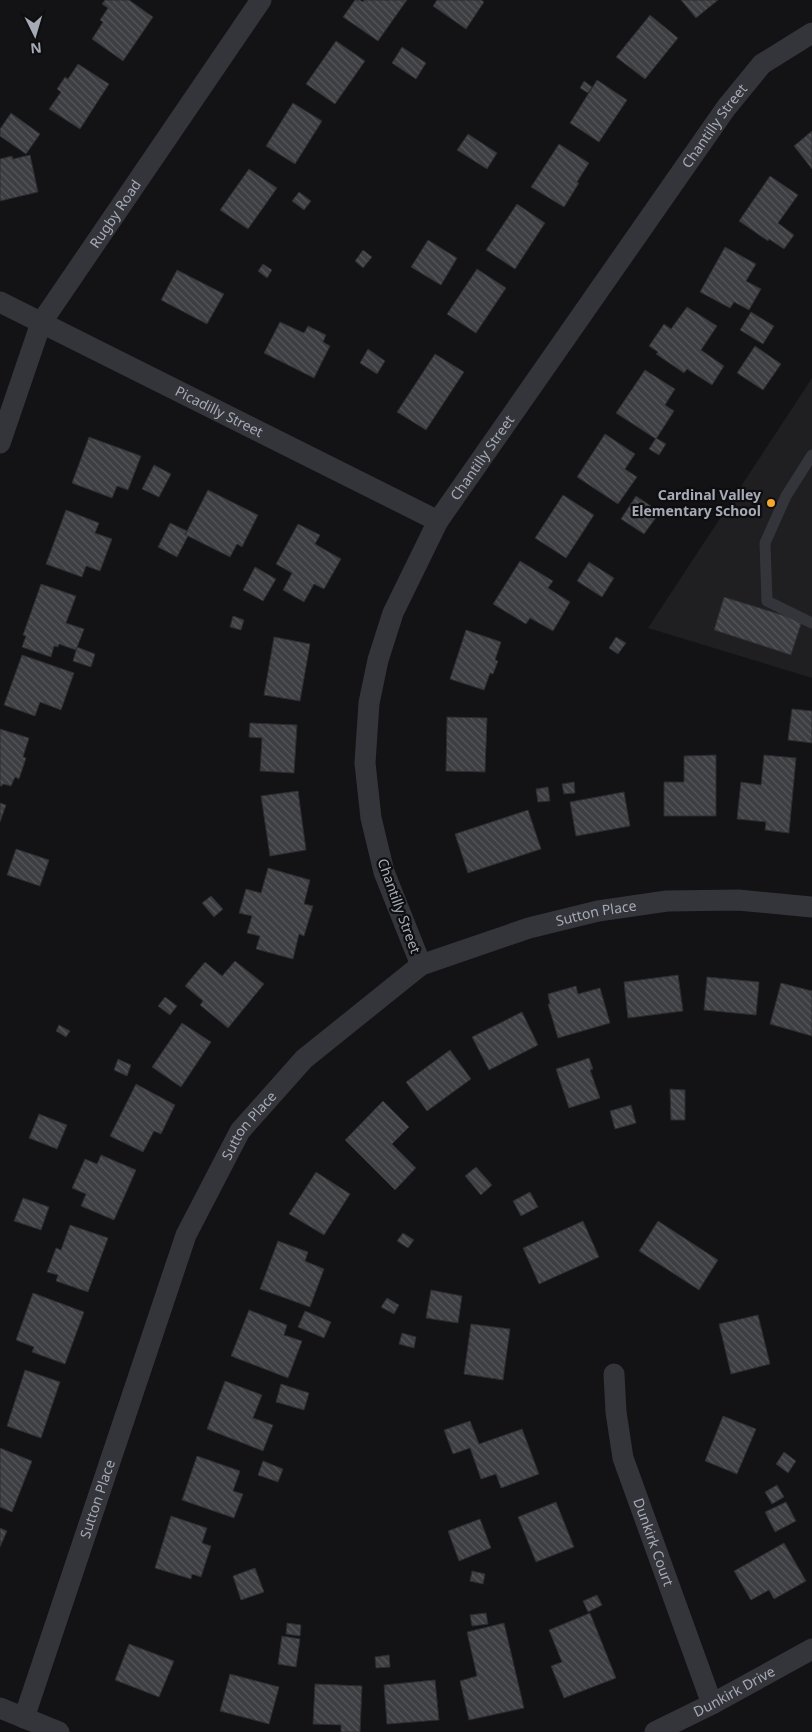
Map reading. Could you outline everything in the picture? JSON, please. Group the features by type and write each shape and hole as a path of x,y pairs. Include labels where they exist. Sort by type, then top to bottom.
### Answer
{"street":[{"name":"Rugby Road","path":"0,443 41,323 261,0"},
{"name":"Chantilly Street","path":"421,965 384,872 371,818 365,763 369,703 378,660 393,613 438,521 726,108 762,64 812,33"},
{"name":"Picadilly Street","path":"0,302 438,521"},
{"name":"Sutton Place","path":"24,1718 186,1235 240,1131 304,1060 421,965 529,928 598,911 667,901 738,900 812,907"},
{"name":"Dunkirk Court","path":"614,1374 616,1412 623,1458 712,1704"},
{"name":"Dunkirk Drive","path":"655,1732 712,1704 812,1649"},
{"path":"0,1708 59,1732"}],"lane":[{"path":"812,455 786,496 765,543 767,601 812,623"}],"shaded area":[{"name":"Cardinal Valley Elementary School","path":"812,378 812,678 648,628"}],"building":[{"path":"105,0 129,0 153,17 123,61 92,39 103,22 100,20 108,8 102,4"},
{"path":"355,0 363,2 364,0 407,0 378,41 343,17"},
{"path":"437,0 481,0 484,2 466,29 433,6"},
{"path":"681,0 718,0 696,18"},
{"path":"650,15 678,38 645,79 616,57"},
{"path":"336,41 365,61 335,104 306,84"},
{"path":"402,47 426,63 416,79 392,63"},
{"path":"78,64 109,84 80,129 49,109 61,92 57,89 65,77 68,79"},
{"path":"597,80 627,100 599,142 570,123"},
{"path":"584,81 592,87 588,93 580,88"},
{"path":"293,103 322,121 295,164 266,146"},
{"path":"11,113 40,134 26,154 0,136 0,129"},
{"path":"812,131 812,169 794,146"},
{"path":"468,134 497,153 487,169 457,150"},
{"path":"559,144 589,163 564,207 531,187"},
{"path":"30,155 38,192 0,201 0,159 12,156 13,159"},
{"path":"249,169 277,188 248,229 220,210"},
{"path":"770,176 798,195 778,223 794,235 784,249 769,239 768,241 739,221"},
{"path":"299,192 311,201 304,210 292,201"},
{"path":"517,204 545,223 515,269 486,250"},
{"path":"428,240 457,258 441,285 411,267"},
{"path":"725,247 756,264 746,281 761,289 749,310 734,302 730,308 700,292"},
{"path":"363,250 372,257 363,268 355,261"},
{"path":"263,264 272,270 267,278 258,271"},
{"path":"477,269 506,288 476,333 447,314"},
{"path":"177,270 224,294 207,324 161,300"},
{"path":"687,307 717,326 701,350 724,366 712,385 687,369 684,373 656,354 658,352 649,346 664,324 671,329"},
{"path":"751,312 774,326 763,344 740,330"},
{"path":"280,322 304,333 308,326 326,335 323,342 330,346 314,378 264,353"},
{"path":"755,346 781,364 763,390 737,373"},
{"path":"368,349 385,361 377,374 360,363"},
{"path":"435,354 464,372 426,430 397,412"},
{"path":"645,370 675,389 665,405 674,411 656,439 616,413"},
{"path":"605,434 635,454 625,469 637,477 618,504 577,477"},
{"path":"89,437 141,456 128,490 117,486 112,498 72,483"},
{"path":"656,438 666,444 659,455 649,449"},
{"path":"154,465 171,474 159,497 142,489"},
{"path":"208,490 258,515 242,547 237,544 230,557 188,536 177,557 158,547 170,523 187,531 185,535"},
{"path":"563,495 594,515 566,558 535,538"},
{"path":"636,496 660,512 644,534 621,519"},
{"path":"66,510 99,523 95,533 112,539 100,571 86,566 82,577 46,564"},
{"path":"298,524 320,535 315,544 341,559 324,589 314,584 304,602 283,590 292,573 276,564"},
{"path":"520,561 553,581 548,588 570,602 553,631 530,618 526,624 493,604"},
{"path":"589,562 614,578 602,597 577,581"},
{"path":"255,567 276,579 263,601 243,590"},
{"path":"41,584 76,596 66,623 84,629 76,650 59,644 58,647 54,646 51,657 22,647 26,636 23,635"},
{"path":"724,597 802,621 791,655 714,630"},
{"path":"233,616 244,620 241,630 230,627"},
{"path":"466,630 501,642 495,660 498,661 493,674 490,673 484,690 450,679"},
{"path":"274,637 310,644 300,701 264,695"},
{"path":"616,637 626,643 618,654 609,648"},
{"path":"77,647 95,654 91,667 73,661"},
{"path":"22,655 74,673 61,710 40,702 35,716 4,705"},
{"path":"792,709 812,711 812,743 788,740"},
{"path":"447,717 487,718 485,772 446,771"},
{"path":"250,723 297,725 294,773 260,771 262,738 249,737"},
{"path":"0,729 29,738 23,757 26,758 19,779 15,777 11,786 3,784 0,786"},
{"path":"716,755 716,816 664,816 664,782 684,782 684,756"},
{"path":"764,755 796,758 789,833 765,830 766,822 737,819 741,782 761,785"},
{"path":"574,782 575,793 564,794 562,784"},
{"path":"548,787 550,801 538,802 536,789"},
{"path":"298,791 306,850 270,856 261,796"},
{"path":"624,792 630,826 576,836 570,802"},
{"path":"0,803 6,805 0,822"},
{"path":"528,810 541,849 468,873 455,834"},
{"path":"16,849 49,860 40,886 7,875"},
{"path":"268,868 310,880 304,904 313,906 304,936 299,934 293,959 256,949 260,936 247,933 252,916 239,913 246,889 261,893"},
{"path":"211,896 223,909 214,917 202,903"},
{"path":"235,961 264,984 228,1028 200,1005 203,1001 185,986 205,962 222,976"},
{"path":"678,975 683,1011 628,1018 624,982"},
{"path":"707,977 759,982 756,1015 704,1010"},
{"path":"781,983 812,991 812,1036 770,1024"},
{"path":"576,986 578,994 600,988 610,1023 558,1038 548,1004 550,1004 548,994"},
{"path":"165,997 177,1006 170,1015 158,1006"},
{"path":"522,1012 538,1045 489,1070 472,1037"},
{"path":"182,1023 211,1042 181,1087 152,1067"},
{"path":"59,1025 70,1031 66,1037 56,1031"},
{"path":"450,1050 471,1079 427,1111 406,1082"},
{"path":"589,1058 593,1069 590,1070 600,1098 569,1108 556,1069"},
{"path":"118,1059 131,1065 127,1076 114,1070"},
{"path":"136,1084 175,1105 161,1134 154,1131 143,1152 110,1136"},
{"path":"670,1089 685,1090 685,1120 671,1120"},
{"path":"383,1101 409,1127 392,1144 416,1168 395,1190 345,1140"},
{"path":"631,1105 636,1123 615,1129 610,1111"},
{"path":"39,1114 67,1125 57,1149 29,1138"},
{"path":"101,1155 136,1170 114,1220 81,1206 86,1194 72,1188 85,1159 97,1164"},
{"path":"476,1167 492,1185 481,1195 465,1176"},
{"path":"316,1172 350,1194 324,1235 289,1214"},
{"path":"530,1192 538,1207 521,1216 513,1201"},
{"path":"23,1198 49,1207 41,1230 14,1221"},
{"path":"583,1221 599,1257 539,1284 523,1248"},
{"path":"658,1221 718,1260 699,1290 639,1251"},
{"path":"70,1225 108,1238 88,1292 56,1281 58,1275 47,1272 56,1248 61,1250"},
{"path":"403,1233 414,1240 408,1248 397,1241"},
{"path":"278,1241 308,1252 305,1261 324,1269 310,1307 260,1289"},
{"path":"431,1290 462,1296 458,1323 426,1318"},
{"path":"33,1293 84,1312 65,1364 32,1352 34,1347 16,1340"},
{"path":"387,1298 399,1305 394,1314 381,1307"},
{"path":"249,1310 287,1325 284,1335 302,1341 288,1378 231,1356"},
{"path":"305,1311 331,1322 324,1338 298,1327"},
{"path":"758,1315 770,1364 731,1374 719,1324"},
{"path":"471,1324 510,1329 503,1380 464,1374"},
{"path":"402,1333 416,1337 414,1348 399,1344"},
{"path":"25,1370 60,1382 41,1438 7,1426"},
{"path":"225,1381 262,1395 253,1418 273,1425 263,1451 207,1429"},
{"path":"281,1384 309,1393 304,1410 276,1402"},
{"path":"723,1416 756,1429 737,1474 705,1461"},
{"path":"470,1421 479,1444 522,1429 539,1474 501,1488 496,1474 481,1479 470,1448 453,1454 444,1430"},
{"path":"0,1448 32,1461 12,1512 0,1507"},
{"path":"784,1452 796,1461 788,1473 776,1464"},
{"path":"197,1456 240,1471 233,1491 243,1494 234,1518 182,1500"},
{"path":"263,1461 283,1469 278,1482 258,1475"},
{"path":"777,1485 784,1497 772,1504 765,1492"},
{"path":"556,1502 574,1547 536,1562 518,1517"},
{"path":"786,1502 796,1521 775,1532 765,1512"},
{"path":"171,1516 207,1528 202,1543 211,1546 201,1577 192,1574 191,1579 155,1568"},
{"path":"480,1519 491,1548 459,1561 448,1531"},
{"path":"0,1528 7,1531 0,1547"},
{"path":"784,1543 806,1581 774,1599 769,1590 751,1600 734,1571"},
{"path":"255,1568 264,1592 241,1600 233,1576"},
{"path":"472,1571 485,1574 483,1584 470,1581"},
{"path":"597,1595 602,1605 588,1612 583,1601"},
{"path":"486,1613 488,1624 472,1626 470,1615"},
{"path":"590,1613 616,1678 564,1698 551,1666 562,1662 549,1630"},
{"path":"287,1623 301,1625 300,1636 286,1634"},
{"path":"504,1623 524,1708 469,1720 460,1681 477,1676 467,1632"},
{"path":"282,1636 300,1639 296,1667 278,1664"},
{"path":"129,1644 174,1661 159,1697 115,1680"},
{"path":"389,1655 390,1667 376,1668 375,1657"},
{"path":"230,1674 279,1687 269,1724 220,1711"},
{"path":"435,1680 439,1720 387,1724 384,1685"},
{"path":"315,1684 362,1686 360,1732 341,1732 341,1725 313,1724"}],"place":[{"name":"Cardinal Valley Elementary School","path":"771,503"}]}
